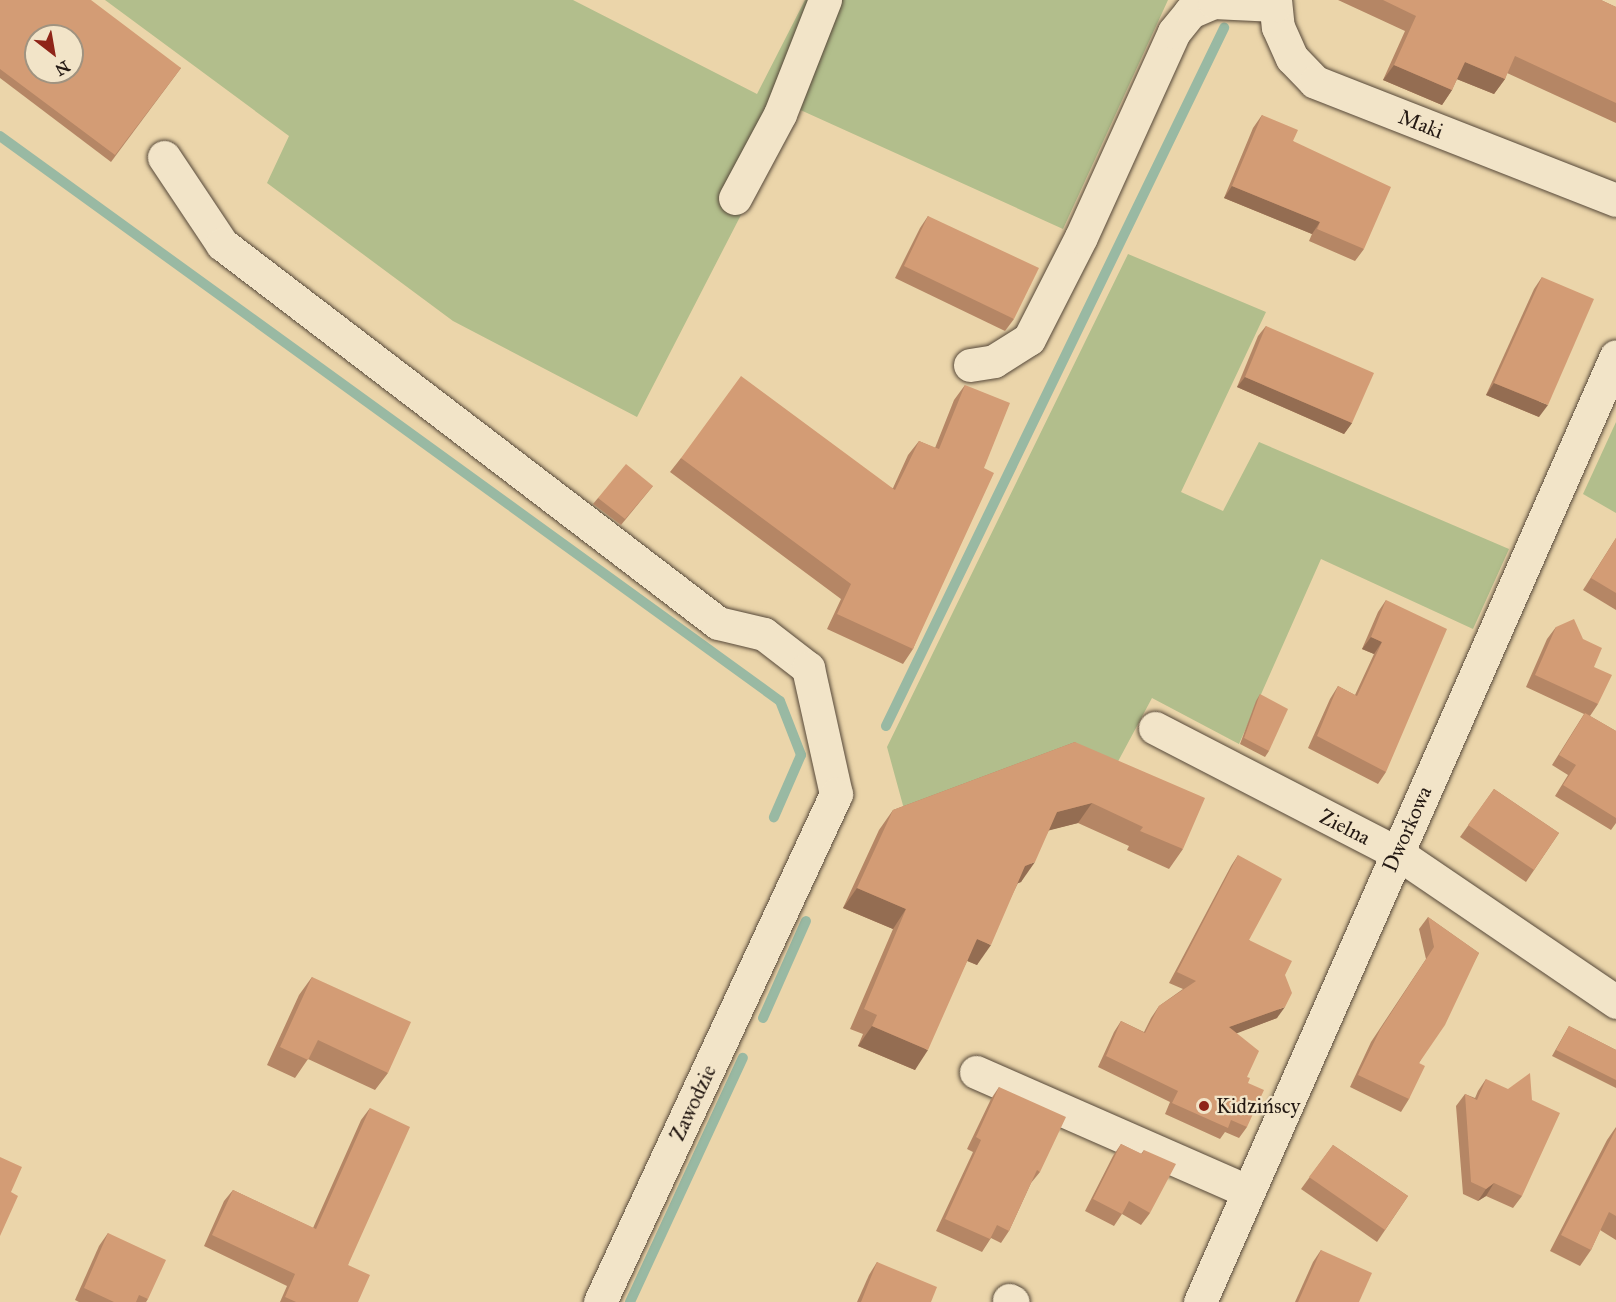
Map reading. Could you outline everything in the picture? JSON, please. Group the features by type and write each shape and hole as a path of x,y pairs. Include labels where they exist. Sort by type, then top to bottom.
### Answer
{"street":[{"path":"735,198 780,114 825,0"},
{"path":"970,365 994,361 1029,339 1081,237 1174,32 1190,12 1214,2 1275,2"},
{"name":"Maki","path":"1275,2 1278,27 1292,58 1315,82 1616,200"},
{"name":"Zawodzie","path":"164,157 222,244 718,623 764,634 808,668 836,794 600,1302"},
{"name":"Dworkowa","path":"1200,1302 1616,356"},
{"name":"Zielna","path":"1155,728 1397,853 1616,1002"},
{"path":"976,1072 1247,1191"}],"green space":[{"path":"105,0 573,0 757,94 805,0 1168,0 1063,229 796,108 637,417 453,321 267,183 289,136"},
{"path":"1128,254 1266,312 1181,492 1223,511 1259,442 1509,549 1473,629 1321,559 1239,744 1152,698 1107,782 907,820 887,747"},
{"path":"1616,422 1616,513 1583,494"}],"building":[{"path":"0,0 91,0 181,68 115,155 0,69"},
{"path":"1383,0 1601,0 1616,7 1616,103 1515,56 1505,79 1465,62 1452,90 1394,65 1416,16"},
{"path":"1262,115 1298,130 1293,141 1391,187 1364,249 1317,229 1320,222 1232,186"},
{"path":"928,216 1039,268 1014,319 904,266"},
{"path":"1542,277 1594,299 1548,405 1494,383"},
{"path":"1266,326 1374,373 1352,423 1245,377"},
{"path":"741,376 895,490 919,441 939,449 965,385 1010,403 984,468 994,473 913,649 837,614 851,584 681,458"},
{"path":"626,464 653,486 625,519 598,498"},
{"path":"1616,538 1616,593 1591,578"},
{"path":"1386,600 1447,629 1386,772 1317,736 1338,686 1357,696 1382,642 1371,637"},
{"path":"1574,619 1583,639 1602,648 1594,667 1612,675 1598,704 1535,675 1556,627"},
{"path":"1260,694 1288,709 1269,751 1244,738"},
{"path":"1585,713 1616,731 1616,818 1563,785 1576,765 1559,755"},
{"path":"1075,742 1205,798 1183,849 1140,831 1143,827 1092,803 1057,812 1035,862 1025,866 991,945 977,939 928,1050 872,1026 877,1015 864,1009 906,909 857,888 893,810"},
{"path":"1494,789 1559,833 1534,870 1468,825"},
{"path":"1238,855 1282,879 1249,940 1292,961 1285,975 1292,993 1285,1007 1229,1027 1259,1051 1247,1077 1250,1078 1248,1083 1264,1090 1247,1127 1231,1120 1228,1128 1172,1103 1178,1091 1106,1056 1121,1021 1145,1033 1159,1006 1196,981 1177,972"},
{"path":"1428,917 1479,953 1445,1025 1419,1063 1425,1066 1409,1099 1358,1075 1380,1030 1434,947"},
{"path":"312,977 411,1022 388,1073 318,1040 308,1060 280,1047"},
{"path":"1569,1026 1616,1050 1616,1080 1556,1050"},
{"path":"1530,1073 1532,1100 1560,1113 1522,1196 1494,1183 1486,1189 1471,1182 1465,1094 1477,1100 1486,1079 1508,1089"},
{"path":"999,1087 1066,1117 1040,1172 1037,1170 1009,1231 997,1225 990,1239 945,1219 981,1140 976,1137"},
{"path":"370,1108 410,1127 348,1265 370,1275 358,1302 296,1302 285,1297 295,1274 212,1235 233,1190 316,1229"},
{"path":"1616,1129 1616,1216 1609,1212 1591,1250 1561,1235"},
{"path":"1121,1144 1142,1154 1144,1150 1176,1164 1150,1213 1129,1201 1122,1214 1093,1199"},
{"path":"1333,1145 1408,1196 1385,1230 1309,1177"},
{"path":"0,1157 22,1167 11,1192 18,1196 0,1236"},
{"path":"108,1233 166,1260 148,1299 139,1295 136,1302 114,1302 84,1288"},
{"path":"1321,1250 1372,1273 1359,1302 1298,1302"},
{"path":"877,1262 937,1287 931,1302 861,1302"}],"waterway":[{"path":"886,726 1224,28"},
{"path":"0,136 780,701 801,755 774,817"},
{"path":"763,1018 806,921"},
{"path":"630,1302 743,1058"}],"place":[{"name":"Kidzińscy","path":"1204,1106"}]}
